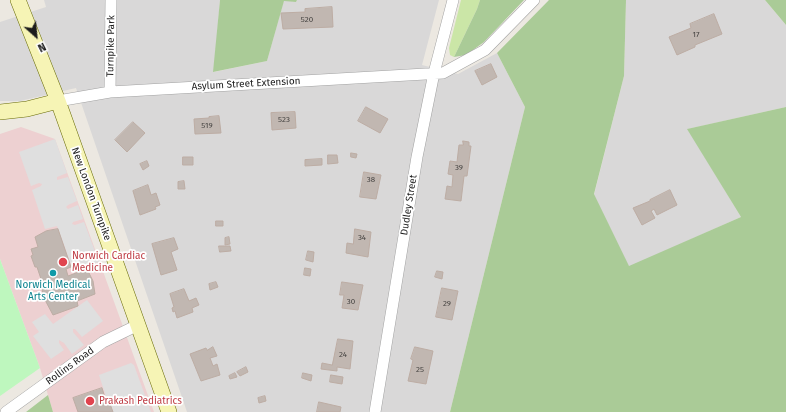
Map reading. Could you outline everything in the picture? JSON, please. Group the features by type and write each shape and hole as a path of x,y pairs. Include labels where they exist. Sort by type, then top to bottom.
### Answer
{"main road":[{"name":"New London Turnpike","path":"18,0 58,101 169,412"},
{"path":"0,112 28,109 58,101"}],"street":[{"name":"Turnpike Park","path":"110,92 111,0"},
{"name":"Dudley Street","path":"375,412 417,157 434,73 453,0"},
{"name":"Asylum Street Extension","path":"58,101 110,92 443,73 485,50 534,0"},
{"name":"Rollins Road","path":"6,412 103,342 138,325"}],"shaded area":[{"path":"44,0 220,0 214,72 267,61 284,0 296,2 297,0 439,0 422,65 458,74 497,53 525,107 450,412 187,412 76,88 20,101 0,101 0,22 46,7"},
{"path":"626,0 765,0 786,25 786,107 688,129 741,217 629,267 594,195 624,76"},
{"path":"21,127 55,139 154,412 53,412 40,368 0,259 0,134"},
{"path":"55,139 67,173 57,177 57,180 68,177 77,201 66,207 68,209 78,205 83,219 73,222 72,224 75,225 84,222 99,262 73,270 57,226 45,229 32,190 41,186 42,184 39,183 31,186 19,152"},
{"path":"87,300 103,321 82,337 75,329 73,329 73,332 84,345 72,354 64,343 59,340 59,343 64,350 51,359 33,336 39,332 32,322 45,314 53,324"},
{"path":"131,363 134,365 151,412 111,412 99,375"}],"green space":[{"path":"220,0 297,0 296,2 284,1 267,61 213,72"},
{"path":"461,0 480,0 454,57 450,55 449,48"},
{"path":"480,0 524,0 484,42 466,55 454,57 477,9"},
{"path":"549,0 626,0 624,76 594,194 629,266 741,217 687,129 786,107 786,412 450,412 525,107 497,53"},
{"path":"765,0 786,0 786,25"},
{"path":"0,259 40,368 0,396"},
{"path":"48,395 53,412 26,412"}],"building":[{"path":"332,7 333,27 283,29 281,13 305,12 305,9"},
{"path":"714,14 722,34 695,45 695,47 677,55 669,37 691,28 690,24"},
{"path":"491,64 497,77 482,85 475,71"},
{"path":"366,107 388,119 380,133 358,121"},
{"path":"295,112 296,128 272,130 271,113"},
{"path":"219,116 221,133 195,134 194,119"},
{"path":"133,122 145,133 127,152 115,140"},
{"path":"463,141 469,142 469,146 471,146 467,176 464,176 461,201 445,199 447,186 452,187 453,175 448,174 450,161 457,162 459,145 463,145"},
{"path":"351,153 357,154 356,158 351,157"},
{"path":"328,155 337,155 338,163 328,164"},
{"path":"183,157 193,157 193,165 183,165"},
{"path":"322,159 322,165 305,166 305,160"},
{"path":"147,161 149,166 143,170 140,164"},
{"path":"364,172 381,175 376,199 360,197"},
{"path":"184,181 185,189 178,189 178,182"},
{"path":"148,185 151,195 156,193 160,205 155,207 156,209 140,215 133,191"},
{"path":"670,190 677,205 657,215 654,209 651,211 655,218 642,225 633,208"},
{"path":"216,221 223,221 223,226 216,226"},
{"name":"Norwich Medical Arts Center","path":"58,229 71,267 66,269 68,276 87,269 93,281 95,294 77,301 78,306 53,315 44,298 41,285 43,285 37,267 35,267 31,256 33,255 31,249 38,247 35,237 46,231"},
{"path":"355,229 371,232 368,257 346,253 347,243 353,244"},
{"path":"229,237 230,244 225,245 225,238"},
{"path":"174,238 178,249 171,252 177,270 161,275 152,244"},
{"path":"219,246 230,246 231,251 220,252"},
{"path":"308,251 314,252 313,262 306,260"},
{"path":"305,268 311,269 310,276 304,275"},
{"path":"437,271 443,272 442,279 435,277"},
{"path":"216,282 218,287 210,290 209,284"},
{"path":"342,282 363,285 358,310 342,308 344,295 340,295"},
{"path":"442,288 458,291 452,320 436,317"},
{"path":"184,289 189,301 196,298 199,305 192,308 193,312 177,318 175,311 173,312 172,308 174,307 170,294"},
{"path":"338,339 353,341 350,369 337,367 337,371 321,369 322,363 332,365"},
{"path":"213,347 217,356 210,358 213,366 217,364 220,375 201,381 190,354"},
{"path":"415,347 433,351 426,384 408,381 413,360 411,359"},
{"path":"246,367 248,372 240,376 237,372"},
{"path":"235,373 237,377 230,379 229,376"},
{"path":"303,373 312,375 311,381 302,378"},
{"path":"331,375 343,377 342,384 330,382"},
{"name":"Prakash Pediatrics","path":"102,388 107,404 110,404 113,412 78,412 73,398"},
{"path":"265,396 266,401 259,403 258,398"},
{"path":"319,402 341,407 340,412 317,412"}],"place":[{"name":"Norwich Cardiac Medicine","path":"63,262"},
{"name":"Norwich Medical Arts Center","path":"53,273"},
{"name":"Prakash Pediatrics","path":"90,401"}]}
